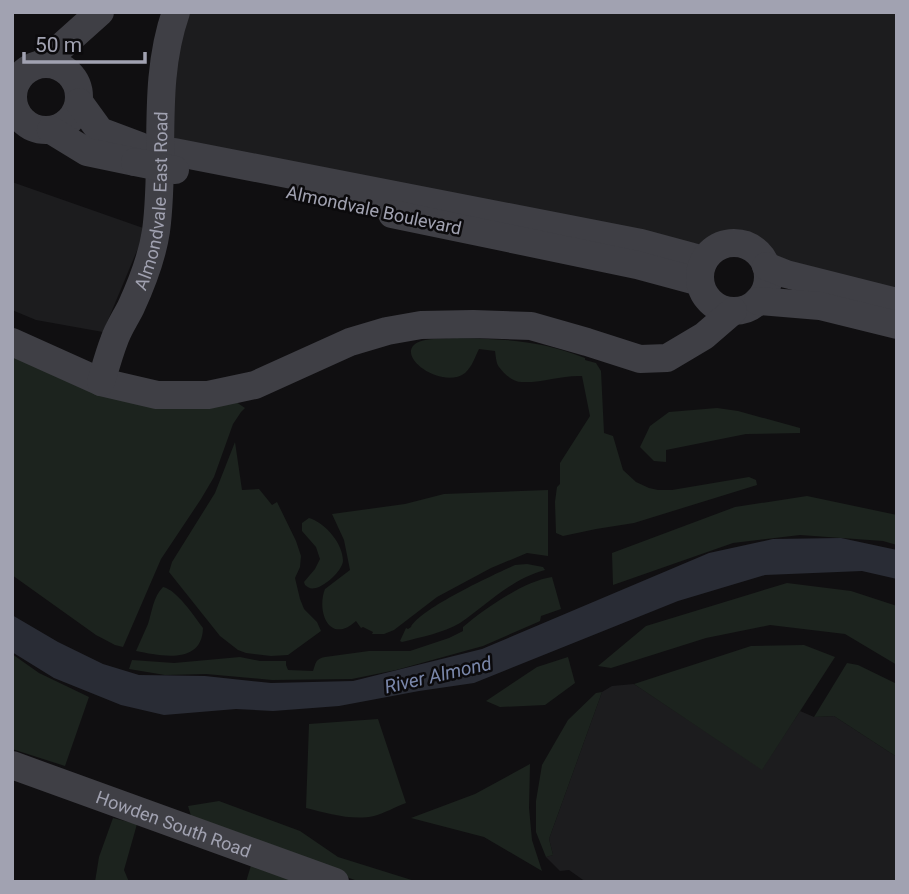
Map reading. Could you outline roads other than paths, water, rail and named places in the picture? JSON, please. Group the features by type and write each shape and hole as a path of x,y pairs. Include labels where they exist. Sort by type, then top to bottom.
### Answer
{"street":[{"name":"Almondvale East Road","path":"101,382 114,341 149,265 156,233 161,85 166,46 176,12"},
{"path":"98,15 77,90 75,114 66,124 51,130 30,126 16,111 13,92 17,81 98,15"},
{"path":"26,72 52,64 62,67 77,90"},
{"name":"Almondvale Boulevard","path":"77,90 100,131 137,154"},
{"name":"Almondvale Boulevard","path":"51,130 87,152 137,154 639,254 704,280"},
{"path":"12,342 101,382 158,395 208,395 254,385 350,342 421,325 531,326 640,359 667,358 683,350 704,336 765,290 768,279 766,266 757,251 740,243 729,243 711,252 695,328 683,350"},
{"path":"766,266 786,274 897,302"},
{"path":"704,280 714,305 820,306 897,324"},
{"name":"Howden South Road","path":"12,765 335,882"}],"water":[{"name":"River Almond","path":"841,538 897,550 897,579 862,571 765,575 678,601 474,683 339,706 273,711 236,709 164,715 121,705 54,678 12,652 12,615 103,664 139,675 205,676 271,683 353,681 482,649 709,553 773,539"}]}
